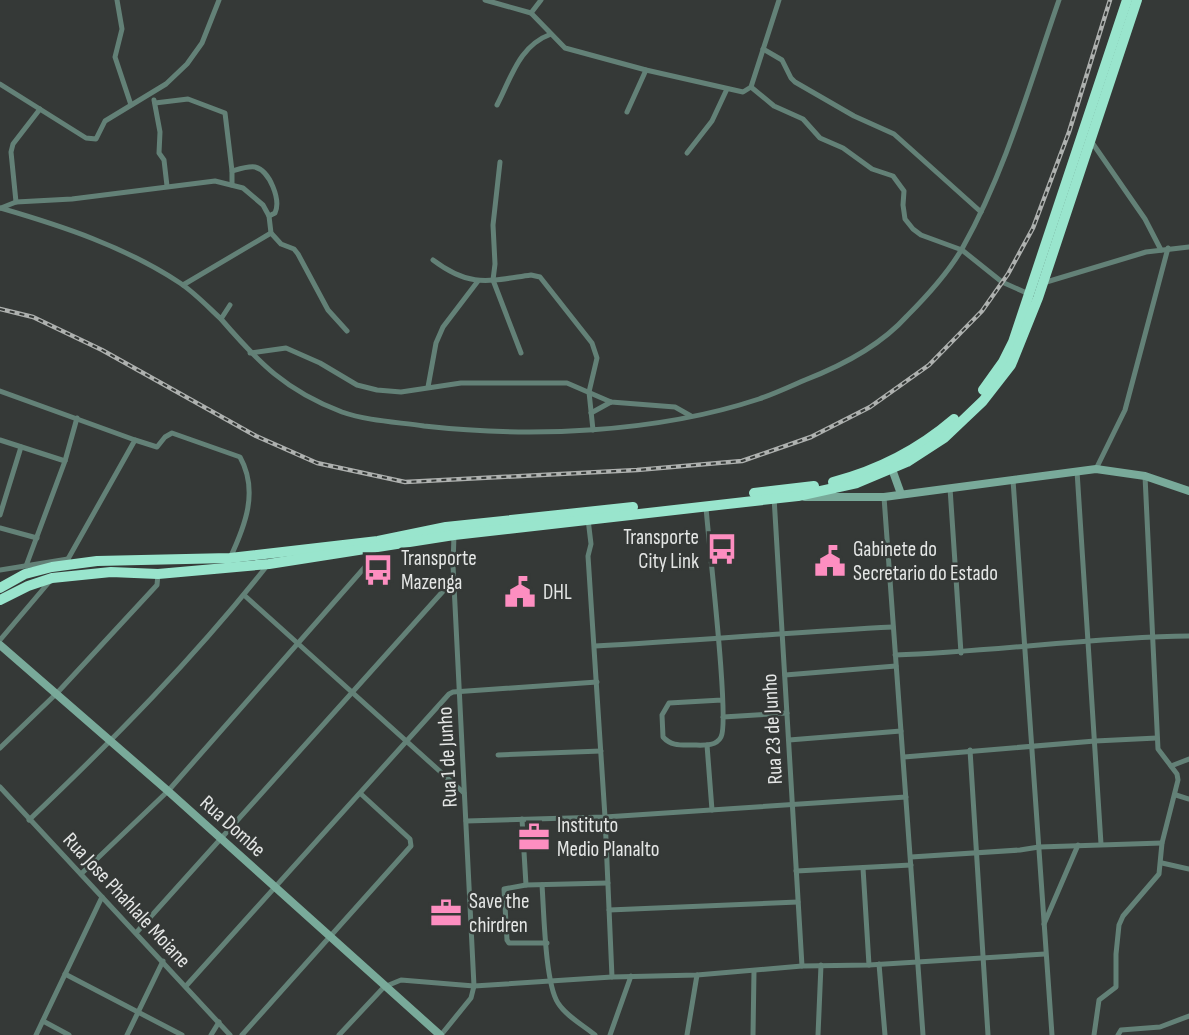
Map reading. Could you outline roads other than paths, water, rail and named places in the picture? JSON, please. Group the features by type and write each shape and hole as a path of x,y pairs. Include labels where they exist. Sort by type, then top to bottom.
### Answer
{"highway":[{"path":"0,600 52,578 111,572 158,573 269,564 373,549 455,531 706,506 837,481 891,462 938,432 977,396 1003,362 1030,295 1127,0"},
{"path":"0,580 25,570 68,562 230,558 774,495 798,496 857,483 892,469 944,438 983,401 1011,365 1020,347 1138,0"},
{"path":"0,588 25,570"}],"street":[{"path":"117,0 122,29 116,57 131,105"},
{"path":"0,83 92,140 96,139 105,121 166,84 187,64 202,43 219,0"},
{"path":"485,0 531,13 565,48 646,71 743,92 751,87 779,0"},
{"path":"531,13 541,0"},
{"path":"1,208 111,245 183,285 221,319 250,353 278,379 333,407 359,416 451,429 593,430 693,416 759,399 829,370 871,346 905,319 961,250 981,212 1025,106 1059,0"},
{"path":"497,105 522,55 536,39 551,34"},
{"path":"763,49 782,60 795,82 854,116 894,134 981,212"},
{"path":"627,112 646,71"},
{"path":"751,87 774,106 803,119 820,138 843,148 872,169 894,176 904,191 902,205 905,219 921,235 961,250 1002,282 1030,295"},
{"path":"687,153 712,121 727,89"},
{"path":"152,93 160,132 159,153 164,160 167,186"},
{"path":"155,103 188,99 225,113 232,185"},
{"path":"16,202 11,152 13,144 40,109"},
{"path":"1090,139 1164,249 1125,410 1096,469"},
{"path":"500,162 493,225 493,280 521,353"},
{"path":"232,171 251,167 263,171 278,205 275,212 269,216"},
{"path":"1,208 16,202 72,199 215,181 243,188 263,205 269,216 271,233 281,244 298,254 323,303 347,331"},
{"path":"183,285 271,233"},
{"path":"1042,283 1164,249 1189,247"},
{"path":"433,260 460,278 478,281 531,275 540,277 592,343 597,358 589,392 593,430"},
{"path":"428,387 436,343 443,327 478,281"},
{"path":"221,319 230,305"},
{"path":"250,353 286,348 320,363 357,385 377,390 401,393 461,383 567,383 611,402 675,407 693,416"},
{"path":"0,391 157,447 172,433 240,457 248,479 249,505 245,524 230,558"},
{"path":"591,413 611,402"},
{"path":"0,570 25,570 65,461 77,418"},
{"path":"0,440 65,461"},
{"path":"68,562 135,440"},
{"path":"0,515 21,447"},
{"path":"892,469 901,494"},
{"path":"798,496 884,497 1096,469 1145,476 1189,491"},
{"path":"1077,471 1101,844"},
{"path":"1094,1035 1099,1000 1116,987 1119,925 1155,880 1162,863 1163,843 1178,780 1177,774 1158,749 1145,476"},
{"path":"1013,478 1052,1035"},
{"path":"950,487 961,653"},
{"name":"Rua 23 de Junho","path":"774,495 803,966"},
{"path":"884,497 923,1035"},
{"path":"706,506 722,700 721,738 707,745 674,745 663,737 664,707 668,703 722,700"},
{"path":"588,519 612,977"},
{"path":"0,528 37,538"},
{"name":"Rua 1 de Junho","path":"455,531 454,579 474,986"},
{"path":"81,874 168,791 372,559 373,549"},
{"path":"29,820 112,741 269,564"},
{"path":"0,748 57,693 157,585 158,573"},
{"path":"0,642 52,578"},
{"path":"136,933 454,579"},
{"path":"244,595 464,793"},
{"path":"595,646 893,627"},
{"path":"895,655 961,653 1089,640 1189,636"},
{"name":"Rua Dombe","path":"0,642 441,1035"},
{"path":"785,675 896,666"},
{"path":"186,986 449,694 597,682"},
{"path":"723,717 787,713"},
{"path":"789,740 901,731"},
{"path":"904,757 1157,738"},
{"path":"707,745 712,810"},
{"path":"970,750 988,1035"},
{"path":"498,755 601,751"},
{"path":"1171,766 1189,759"},
{"name":"Rua Jose Phahlale Moiane","path":"0,788 230,1035"},
{"path":"242,1035 411,846 410,839 361,794"},
{"path":"1176,795 1189,799"},
{"path":"466,821 605,817 906,797"},
{"path":"522,819 526,886"},
{"path":"911,858 1039,847 1163,843"},
{"path":"1043,926 1078,845"},
{"path":"1162,863 1189,869"},
{"path":"796,871 911,865"},
{"path":"863,867 869,965"},
{"path":"547,943 514,945 507,940 504,889 608,883"},
{"path":"542,885 555,1000 595,1035"},
{"path":"36,1035 103,897"},
{"path":"609,910 798,902"},
{"path":"340,1035 384,986 401,981 474,986 1045,954"},
{"path":"127,1035 163,961"},
{"path":"879,964 885,1035"},
{"path":"818,1035 821,965"},
{"path":"753,1035 754,971"},
{"path":"65,974 182,1035"},
{"path":"687,1035 697,975"},
{"path":"610,1035 631,976"},
{"path":"441,1035 471,998 474,986"},
{"path":"1118,1035 1121,1030 1160,1027 1189,1016"},
{"path":"43,1021 69,1035"},
{"path":"211,1035 219,1022"}],"railway":[{"path":"0,309 33,317 102,350 256,436 317,463 405,482 637,470 742,461 811,437 870,407 929,365 982,311 1008,274 1033,228 1069,132 1110,0"}],"place":[{"name":"Transporte City Link","path":"722,549"},
{"name":"Gabinete do Secretario do Estado","path":"830,561"},
{"name":"Transporte Mazenga","path":"378,570"},
{"name":"DHL","path":"520,592"},
{"name":"Instituto Medio Planalto","path":"534,837"},
{"name":"Save the chirdren","path":"446,913"}]}
